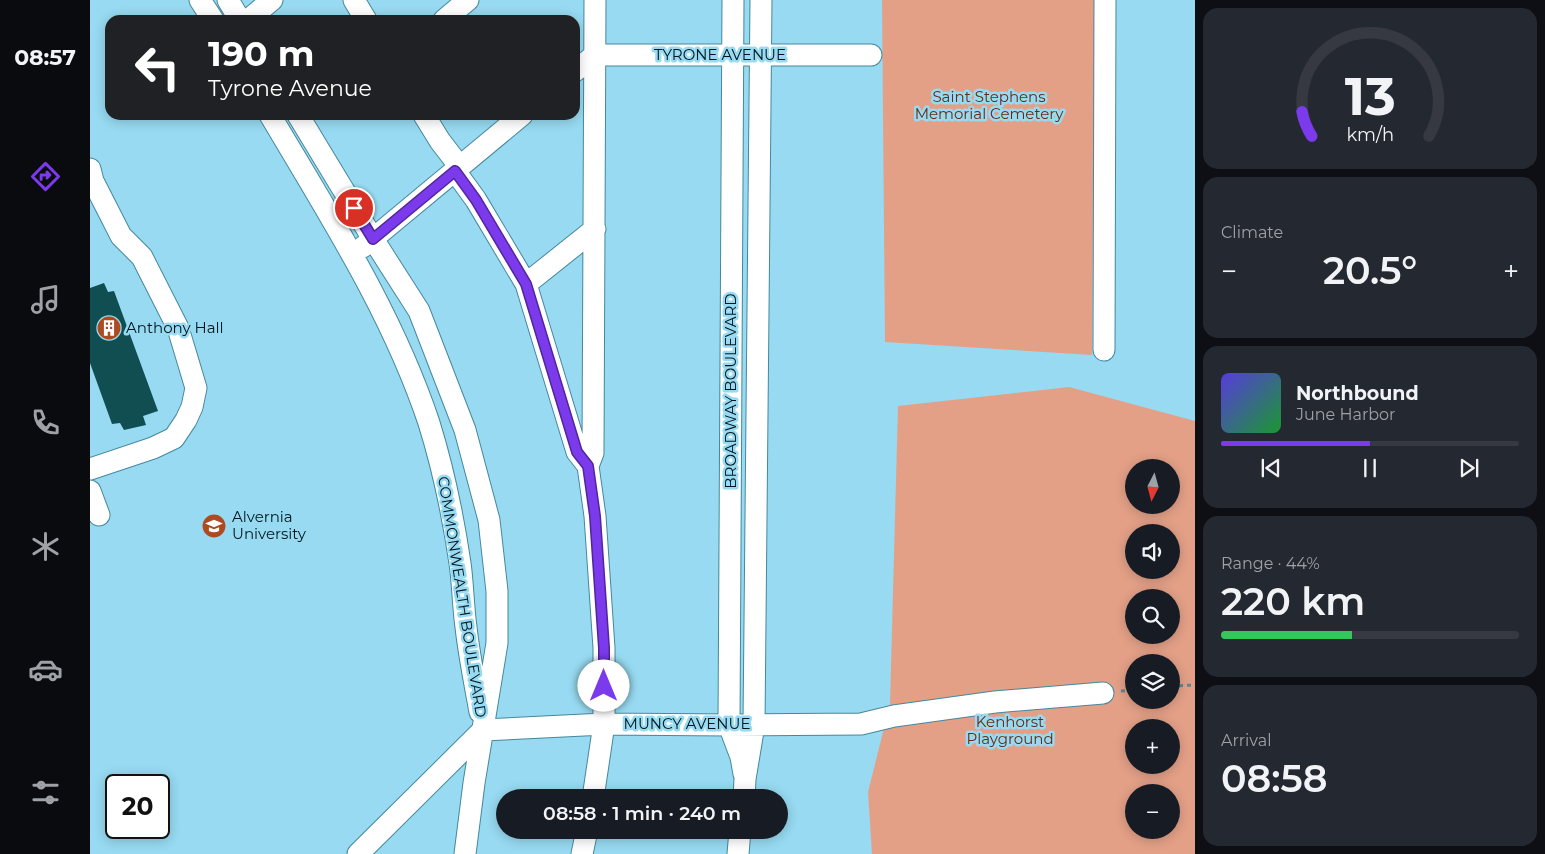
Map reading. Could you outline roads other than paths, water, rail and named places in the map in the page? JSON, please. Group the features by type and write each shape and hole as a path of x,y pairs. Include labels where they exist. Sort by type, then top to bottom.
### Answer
{"street":[{"path":"200,0 210,15"},
{"path":"228,0 237,15"},
{"path":"254,15 272,0"},
{"path":"354,0 363,15"},
{"path":"450,15 468,0"},
{"path":"594,789 604,724 604,648 595,516 588,466 593,453 595,0"},
{"name":"BROADWAY BOULEVARD","path":"733,0 729,725 740,757 744,788"},
{"name":"BROADWAY BOULEVARD","path":"744,788 754,725 761,0"},
{"path":"1104,350 1105,0"},
{"path":"580,68 595,55"},
{"name":"TYRONE AVENUE","path":"595,55 871,55"},
{"name":"COMMONWEALTH BOULEVARD","path":"273,120 353,255 398,343 429,424 452,514 460,564 466,627 483,730"},
{"name":"COMMONWEALTH BOULEVARD","path":"301,120 419,312 465,430 489,520 497,592 497,643 465,854"},
{"path":"427,120 526,284 577,452 588,466"},
{"path":"353,255 516,120"},
{"path":"90,169 120,236 142,257 178,328 196,388 192,407 174,438 153,448 90,469"},
{"path":"526,284 595,229"},
{"path":"90,490 100,515"},
{"name":"MUNCY AVENUE","path":"483,730 604,724 861,724 894,716 995,702 1103,693"},
{"path":"358,854 483,730"},
{"path":"582,854 585,839"},
{"path":"738,854 739,839"}],"place":[{"name":"Anthony Hall","path":"109,328"},
{"name":"Alvernia University","path":"214,526"}],"park label":[{"name":"Saint Stephens Memorial Cemetery","path":"989,106"},
{"name":"Kenhorst Playground","path":"1010,730"}]}
